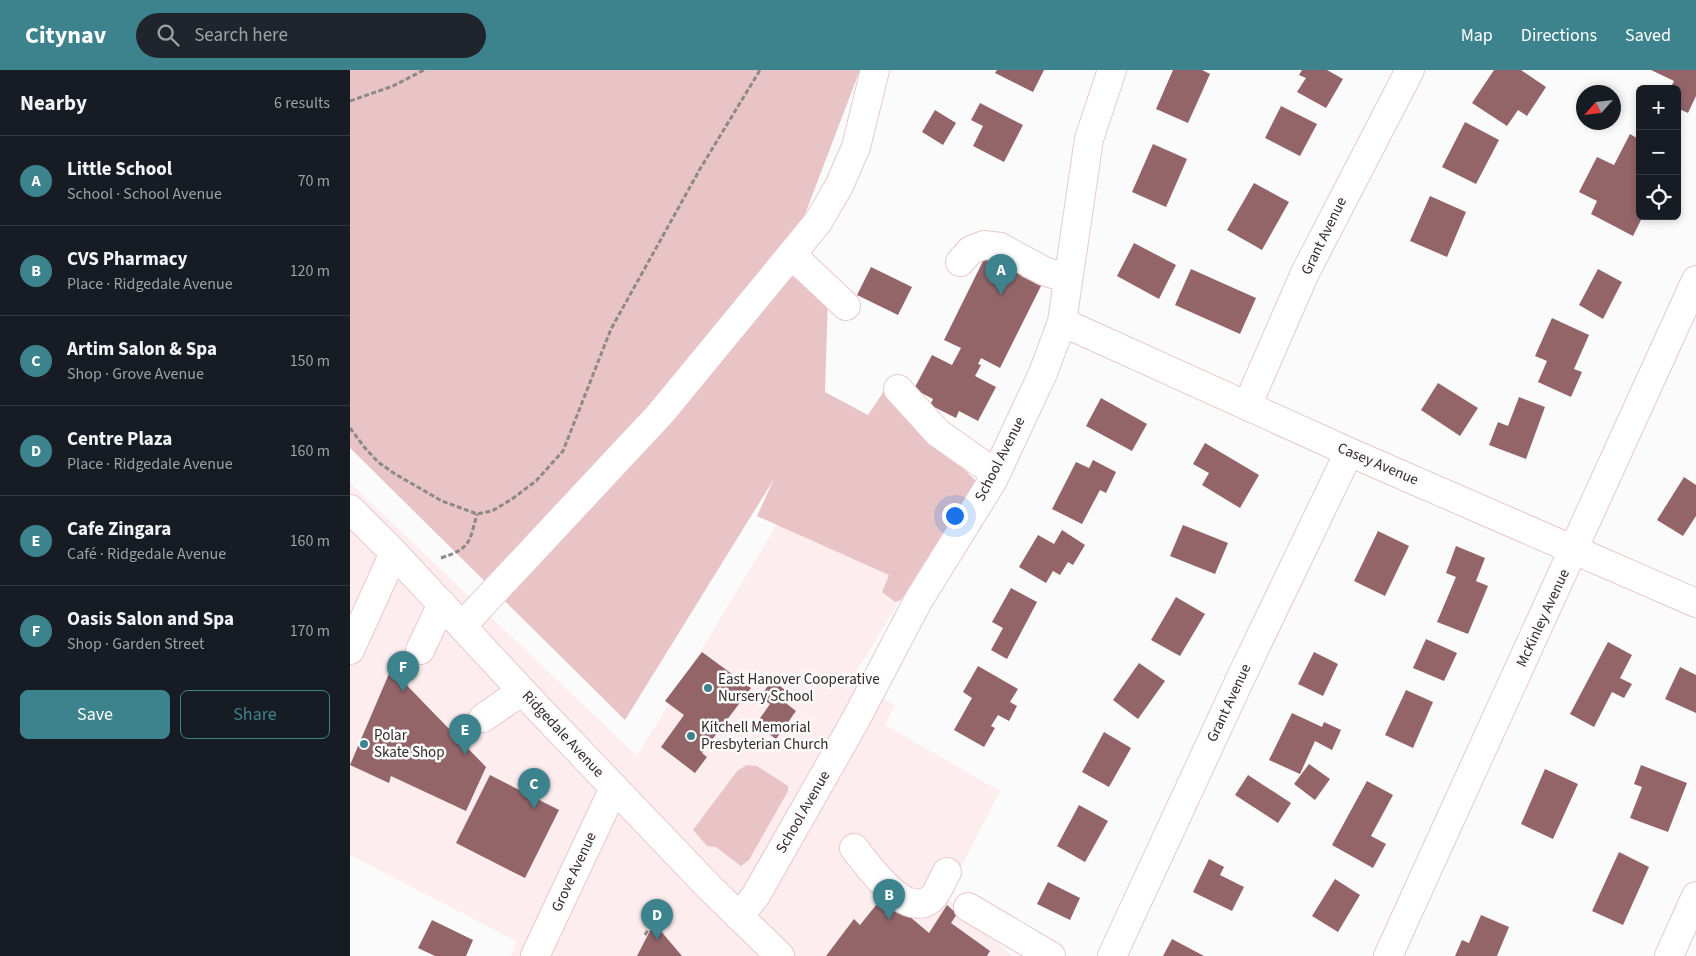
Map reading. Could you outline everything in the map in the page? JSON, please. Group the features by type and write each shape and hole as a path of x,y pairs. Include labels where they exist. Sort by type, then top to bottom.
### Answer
{"street":[{"path":"462,626 661,413 818,222 840,186 856,147 875,70"},
{"name":"School Avenue","path":"739,918 765,878 855,721 918,601 996,473 1043,373 1062,322 1089,138 1112,70"},
{"name":"Grant Avenue","path":"1247,406 1305,274 1410,70"},
{"path":"960,262 971,250 984,245 992,246 1000,248 1044,271 1068,279"},
{"path":"792,255 846,306"},
{"name":"McKinley Avenue","path":"1388,956 1696,280"},
{"name":"Casey Avenue","path":"1062,322 1349,452 1696,604"},
{"path":"898,389 938,433 996,473"},
{"name":"Grant Avenue","path":"1112,956 1239,682 1349,452"},
{"name":"Ridgedale Avenue","path":"350,509 394,552 522,691 739,918 780,956"},
{"path":"350,650 394,552"},
{"path":"420,650 442,604"},
{"path":"483,718 522,691"},
{"name":"Grove Avenue","path":"535,956 614,788"},
{"path":"854,848 896,896 907,902 918,903 932,898 947,872"},
{"path":"1669,956 1696,896"},
{"path":"968,907 1051,956"}],"path":[{"path":"350,101 393,86 424,70"},
{"path":"350,428 378,462 395,474 442,501 477,514 492,511 536,481 563,451 611,328 700,169 760,70"},
{"path":"441,558 462,550 471,538 477,514"},
{"path":"645,936 649,928"}],"shaded area":[{"path":"350,70 860,70 783,272 828,296 825,392 868,415 884,391 976,481 901,600 895,602 882,592 889,575 757,516 774,479 625,720 350,448"},
{"path":"350,483 637,756 781,518 917,573 850,682 895,705 885,725 1000,791 946,897 1013,956 511,956 516,941 350,855"},
{"path":"747,765 757,766 788,786 788,791 749,860 741,866 716,847 707,846 693,830 738,770"}],"building":[{"path":"997,70 1044,70 1033,92 995,73"},
{"path":"1173,70 1202,70 1210,74 1188,123 1156,109"},
{"path":"1302,70 1327,70 1343,79 1326,108 1297,92 1306,78 1299,75"},
{"path":"1494,70 1521,70 1546,87 1527,116 1518,110 1507,126 1472,103"},
{"path":"1651,70 1696,70 1696,96 1688,113 1681,110 1681,85 1672,85 1674,81"},
{"path":"980,103 1023,125 1004,162 973,146 983,126 971,120"},
{"path":"1281,106 1317,124 1300,156 1265,138"},
{"path":"935,110 956,123 943,145 922,132"},
{"path":"1465,122 1499,140 1476,184 1442,167"},
{"path":"1630,134 1636,138 1636,220 1641,220 1633,236 1591,214 1597,201 1579,192 1597,157 1614,165"},
{"path":"1153,144 1187,159 1166,207 1132,192"},
{"path":"1254,183 1289,202 1262,250 1227,230"},
{"path":"1430,196 1466,212 1447,257 1410,241"},
{"path":"1134,243 1176,265 1159,299 1117,276"},
{"path":"986,255 1022,273 1021,276 1041,286 1000,368 981,358 978,364 981,365 975,376 996,387 978,421 959,411 956,418 930,405 933,399 914,389 932,355 952,365 961,348 944,340"},
{"path":"871,267 912,287 898,315 857,295"},
{"path":"1191,269 1256,298 1240,334 1175,305"},
{"path":"1598,269 1622,282 1603,319 1579,305"},
{"path":"1552,318 1589,335 1574,369 1582,372 1571,397 1538,382 1547,361 1535,356"},
{"path":"1438,383 1478,408 1460,436 1421,410"},
{"path":"1519,397 1545,407 1526,459 1489,445 1498,422 1508,426"},
{"path":"1101,398 1147,424 1132,451 1086,426"},
{"path":"1205,443 1259,475 1240,508 1202,485 1209,473 1193,464"},
{"path":"1093,460 1116,472 1106,493 1100,490 1082,524 1052,509 1076,462 1089,468"},
{"path":"1684,477 1696,485 1696,516 1683,536 1657,520"},
{"path":"1183,525 1228,543 1215,574 1170,556"},
{"path":"1062,530 1085,545 1073,565 1068,562 1060,575 1053,571 1046,583 1019,567 1038,535 1054,544"},
{"path":"1378,531 1409,546 1385,596 1354,581"},
{"path":"1456,546 1485,558 1476,581 1488,586 1468,634 1437,622 1456,577 1446,573"},
{"path":"1011,588 1037,602 1007,659 991,650 1003,628 992,622"},
{"path":"1176,597 1205,614 1180,656 1151,640"},
{"path":"1426,639 1457,653 1444,681 1413,668"},
{"path":"1608,642 1632,655 1620,678 1632,684 1624,698 1612,692 1594,727 1570,714"},
{"path":"702,652 751,688 702,753 707,757 695,773 661,747 684,715 665,701"},
{"path":"1314,652 1338,664 1323,696 1298,684"},
{"path":"1139,663 1165,681 1138,719 1113,700"},
{"path":"978,666 1018,689 1010,702 1017,706 1009,721 998,715 991,726 995,728 984,747 954,730 972,698 963,692"},
{"path":"1680,667 1696,675 1696,713 1665,699"},
{"path":"391,669 486,767 466,811 391,776 389,783 350,765"},
{"path":"772,680 793,696 787,704 796,711 776,739 756,724 770,704 760,697"},
{"path":"1406,690 1433,702 1413,748 1385,735"},
{"path":"1292,713 1322,727 1324,722 1341,730 1332,750 1315,741 1300,774 1269,760"},
{"path":"1104,732 1131,748 1109,787 1082,772"},
{"path":"1309,764 1330,779 1315,800 1294,784"},
{"path":"1641,765 1687,783 1668,832 1630,818 1642,787 1634,784"},
{"path":"1545,769 1578,784 1553,839 1521,824"},
{"path":"490,775 559,810 525,878 456,843"},
{"path":"1248,775 1291,803 1278,823 1235,795"},
{"path":"1367,781 1393,795 1371,836 1386,844 1373,868 1332,845"},
{"path":"1079,805 1108,821 1085,862 1057,846"},
{"path":"1619,852 1649,867 1623,925 1592,911"},
{"path":"1209,859 1224,867 1220,875 1244,887 1232,911 1193,892"},
{"path":"1335,879 1360,895 1338,932 1312,916"},
{"path":"1048,882 1080,898 1070,920 1037,904"},
{"path":"893,884 896,905 929,933 947,905 957,914 951,923 990,951 987,956 826,956 854,919 860,925"},
{"path":"1481,915 1509,927 1497,956 1455,956 1462,940 1469,943"},
{"path":"432,920 473,940 466,956 435,956 418,948"},
{"path":"654,923 682,956 637,956"},
{"path":"1172,939 1204,956 1163,956"}],"place":[{"name":"Little School","path":"1001,295"},
{"name":"East Hanover Cooperative Nursery School","path":"708,688"},
{"name":"Oasis Salon and Spa","path":"403,692"},
{"name":"Kitchell Memorial Presbyterian Church","path":"691,736"},
{"name":"Polar Skate Shop","path":"364,744"},
{"name":"Cafe Zingara","path":"465,755"},
{"name":"Artim Salon & Spa","path":"534,809"},
{"name":"CVS Pharmacy","path":"889,920"},
{"name":"Centre Plaza","path":"657,940"}]}
